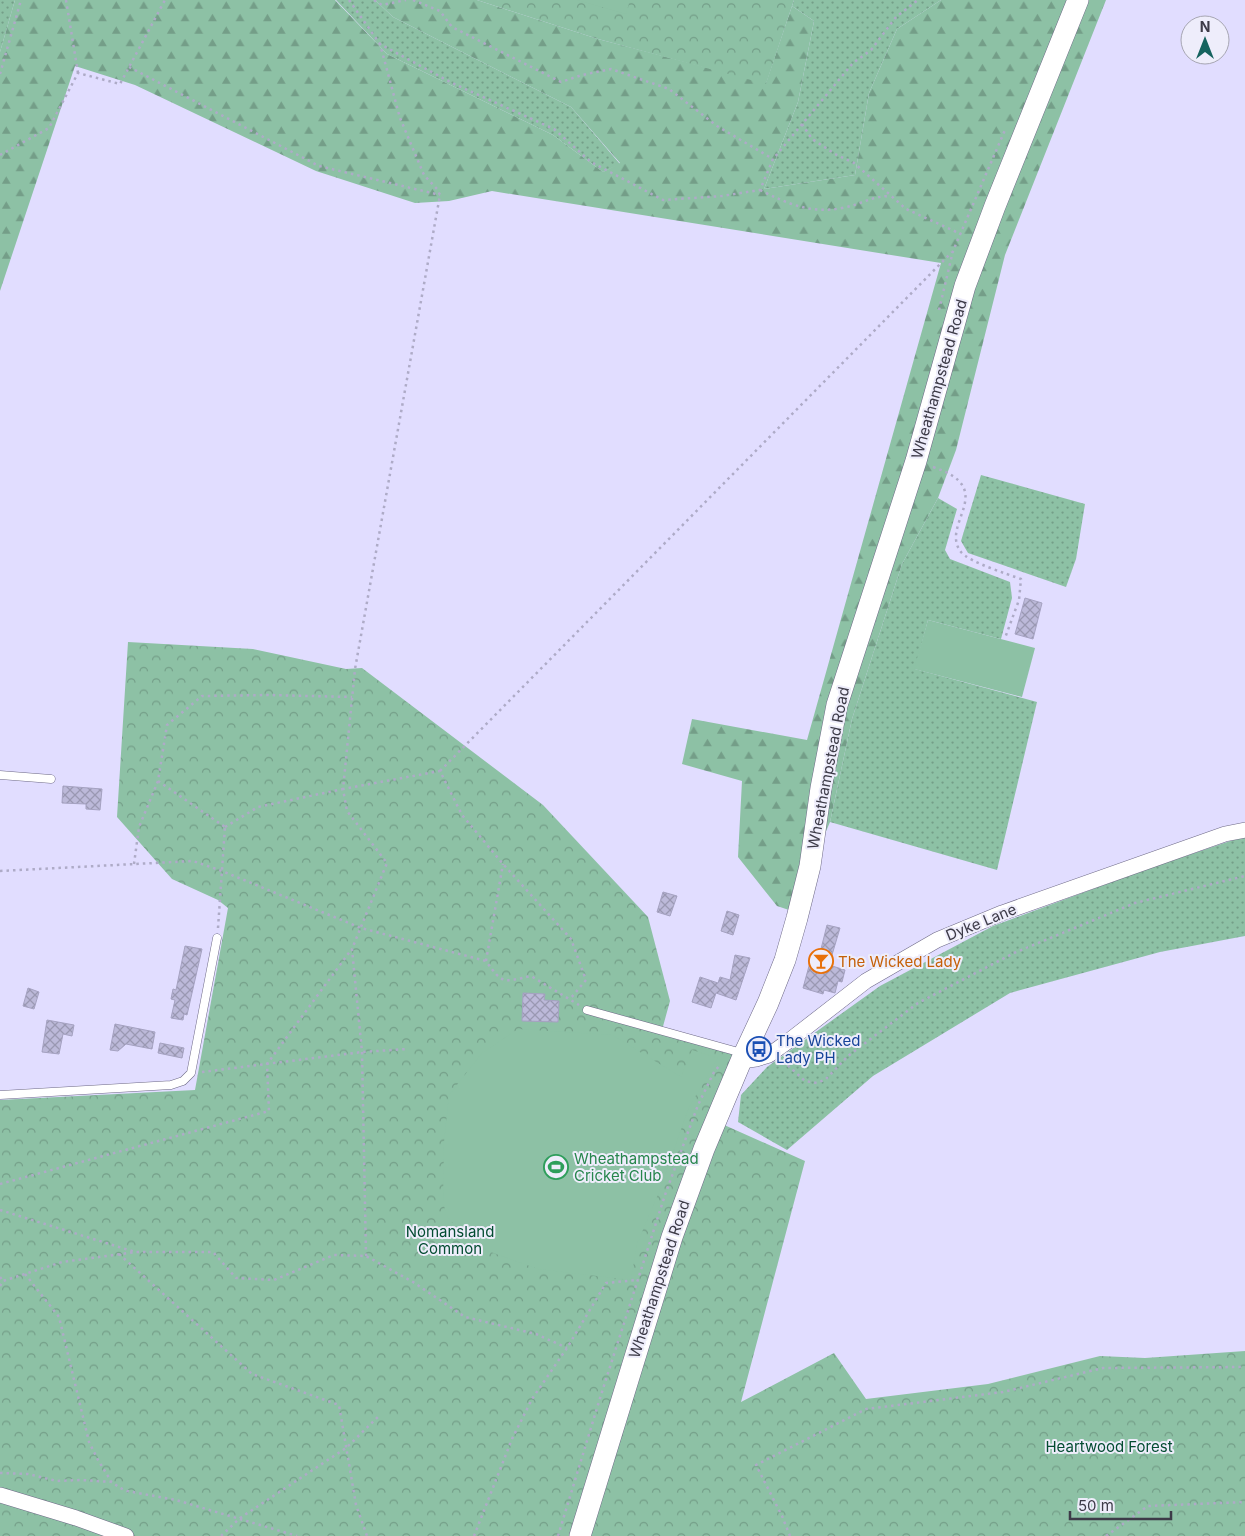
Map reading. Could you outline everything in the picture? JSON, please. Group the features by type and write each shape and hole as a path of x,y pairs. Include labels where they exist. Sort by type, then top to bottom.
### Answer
{"main road":[{"name":"Wheathampstead Road","path":"580,1536 672,1237 739,1055 768,1003 785,960 810,866 821,788 837,705 916,461 965,286 1078,0"}],"street":[{"name":"Dyke Lane","path":"739,1055 756,1059 772,1052 866,982 937,940 1002,912 1225,834 1245,830"},
{"path":"0,1495 68,1515 126,1536"}],"lane":[{"path":"0,775 51,778"},
{"path":"0,1095 171,1085 183,1081 191,1073 217,938"},
{"path":"587,1010 739,1055"}],"path":[{"path":"0,74 21,0"},
{"path":"0,155 49,128 78,74 66,0"},
{"path":"78,74 120,84 165,0"},
{"path":"0,1184 269,1111 267,1064 352,949 387,863 347,811 343,789 355,669 440,195 424,175 400,118 380,44 349,0"},
{"path":"374,0 382,5 406,0"},
{"path":"413,0 440,12 452,27 561,82 582,74 610,69 669,89 716,126 773,159"},
{"path":"760,190 773,159 852,63 871,50 896,17 918,0"},
{"path":"380,44 452,83 554,129 591,162 663,200 722,196 760,190 790,205 816,210 842,208 878,196 892,196"},
{"path":"129,67 319,166 440,195"},
{"path":"802,124 812,138 854,164 906,209 961,234"},
{"path":"225,827 258,807 440,771 953,251"},
{"path":"916,461 948,472 960,481 966,494 956,538 960,551 967,557 1021,579 1019,600 1005,638"},
{"path":"134,864 139,827 158,781 166,725 202,696 268,695 352,698"},
{"path":"440,771 462,815 503,864 571,939 586,980 570,999"},
{"path":"158,781 225,827"},
{"path":"217,938 225,827"},
{"path":"0,871 193,861 361,928 486,961 497,976 506,981 531,976 587,1010"},
{"path":"486,961 503,864"},
{"path":"772,1052 805,1081 818,1083 826,1079 848,1056 918,1002 1014,953 1135,903 1245,876"},
{"path":"352,949 362,1052 366,1256"},
{"path":"191,1073 362,1052 407,1049"},
{"path":"558,1536 637,1280 698,1105 714,1072 739,1055"},
{"path":"0,1210 136,1252"},
{"path":"0,1286 3,1281 62,1262 136,1252 213,1252 236,1278 274,1280 334,1255 366,1256 413,1282 465,1317 536,1334 567,1348"},
{"path":"120,1254 252,1374 338,1405 356,1505 366,1536"},
{"path":"25,1274 59,1317 89,1442 112,1482 127,1491 176,1500 297,1536"},
{"path":"0,1276 3,1281"},
{"path":"474,1536 512,1439 532,1400 567,1348 606,1283 637,1280"},
{"path":"790,1536 756,1464 866,1409 1003,1392 1103,1368 1245,1367"},
{"path":"221,1536 240,1518 346,1448 380,1415"},
{"path":"0,1473 28,1474 57,1481 112,1482"},
{"path":"1106,1536 1148,1506 1245,1502"}],"green space":[{"path":"0,0 15,0 0,52"},
{"path":"15,0 335,0 387,54 553,135 603,172 620,163 571,107 393,17 375,0 477,0 598,39 766,83 792,6 814,21 798,102 764,189 855,175 869,93 897,29 941,0 1106,0 1005,255 956,450 938,498 902,564 852,719 830,822 789,910 777,906 738,857 742,781 682,764 692,719 807,740 941,263 492,191 449,201 415,203 316,171 135,85 75,66 0,291 0,52"},
{"path":"336,0 375,0 393,17 571,107 620,164 603,172 553,135 387,54"},
{"path":"477,0 794,0 766,84 598,39"},
{"path":"577,0 630,0 626,14"},
{"path":"794,0 941,0 897,29 869,93 855,175 764,189 798,102 814,21 792,6"},
{"path":"981,475 1085,504 1076,559 1066,587 968,553 961,541"},
{"path":"938,498 957,509 945,550 950,559 1010,582 1012,598 1001,639 928,620 915,669 1037,702 997,870 830,822 852,719 902,564"},
{"path":"928,620 1035,648 1022,697 914,669"},
{"name":"Nomansland Common","path":"128,642 253,649 346,669 362,668 543,805 648,917 670,1001 662,1030 752,1052 722,1124 805,1161 741,1402 834,1353 866,1399 988,1384 1100,1356 1145,1358 1245,1351 1245,1536 0,1536 0,1100 195,1090 228,908 218,900 172,879 117,817"},
{"path":"1245,836 1245,936 1160,952 1010,993 873,1076 787,1150 738,1122 741,1095 767,1067 880,986 993,926 1144,870"},
{"name":"Wheathampstead Cricket Club","path":"518,1029 612,1035 681,1077 692,1050 718,1058 689,1107 659,1192 637,1244 631,1280 538,1269 488,1251 462,1234 446,1215 443,1200 444,1142 449,1095 482,1053"}],"building":[{"path":"1025,598 1042,603 1033,639 1015,634"},
{"path":"63,786 102,789 100,810 86,809 86,804 62,803"},
{"path":"663,892 677,896 670,916 657,912"},
{"path":"727,911 739,915 733,935 721,931"},
{"name":"The Wicked Lady","path":"827,925 840,928 829,965 845,970 842,982 838,981 835,993 824,990 823,994 803,988 812,955 819,957"},
{"path":"185,946 202,949 187,1015 184,1014 183,1020 171,1018 175,1000 171,999 173,989 176,990"},
{"path":"735,955 750,958 736,1000 716,993 711,1008 692,1002 700,977 718,983 720,977 730,980"},
{"path":"28,988 39,992 34,1009 23,1006"},
{"path":"523,993 545,994 544,1000 559,1001 558,1022 522,1021"},
{"path":"47,1020 74,1025 72,1036 63,1034 59,1054 42,1052"},
{"path":"115,1024 155,1032 152,1049 126,1044 118,1051 110,1050"},
{"path":"160,1043 184,1048 182,1058 158,1053"}],"place":[{"name":"The Wicked Lady","path":"821,961"},
{"name":"The Wicked Lady PH","path":"759,1049"},
{"name":"Wheathampstead Cricket Club","path":"556,1167"}],"park label":[{"name":"Heartwood Forest","path":"1109,1446"}]}
